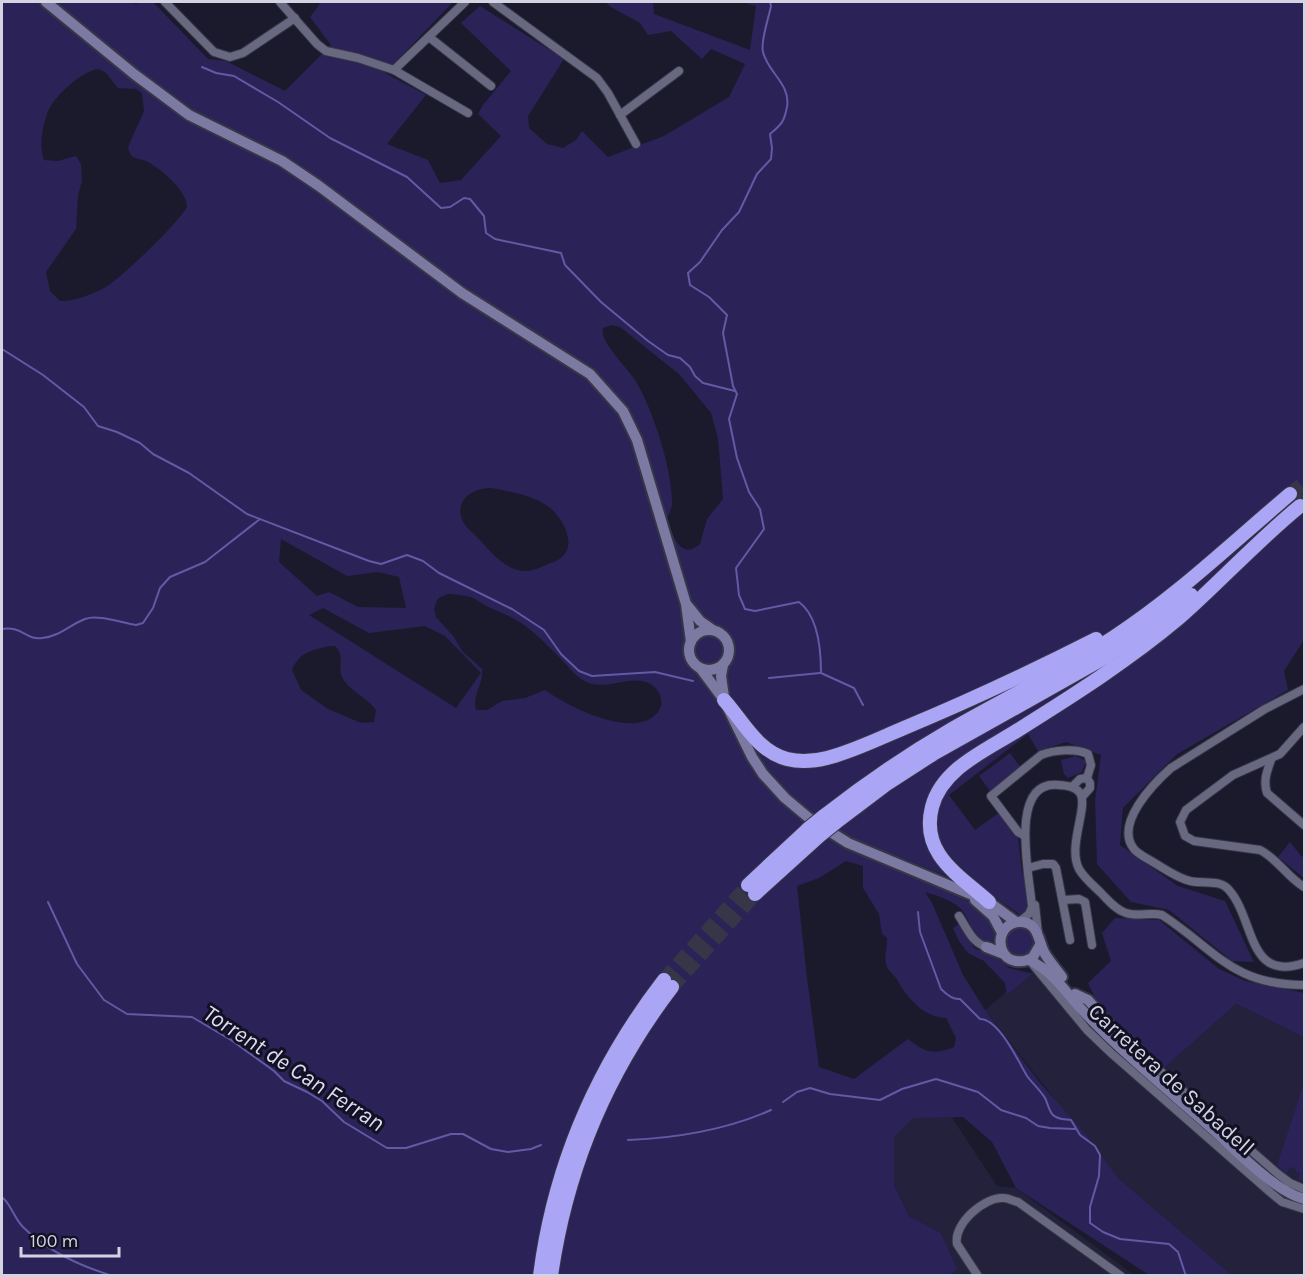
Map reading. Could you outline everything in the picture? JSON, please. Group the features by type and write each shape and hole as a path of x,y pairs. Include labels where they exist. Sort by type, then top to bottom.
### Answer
{"highway":[{"path":"751,889 813,833 917,750 1083,657 1125,630 1215,559 1295,501"},
{"path":"830,820 933,754 1086,669 1132,639 1191,595 1295,501"},
{"path":"988,902 955,873 936,849 931,834 930,818 943,783 958,768 1087,686 1145,645 1201,598 1295,501"},
{"path":"724,700 757,742 769,750 786,759 811,760 829,757 950,709 1138,619"},
{"path":"540,1275 555,1197 585,1110 620,1041 668,983 630,1047 589,1130 567,1195 551,1275"}],"main road":[{"path":"46,2 134,74 189,115 282,161 337,199 462,293 590,374 623,411 637,440 686,604 692,642 690,656 724,700 752,757 763,774 785,798 810,819 848,843 988,902 1017,922 1030,925 1094,1021"},
{"path":"686,604 700,621 723,636 728,644 729,655 723,665 721,676 724,700"},
{"path":"692,642 699,633 713,631"},
{"path":"701,669 712,670 723,665"},
{"path":"965,893 990,913 998,923 1004,954"},
{"path":"1001,937 1009,925 1017,922"},
{"path":"1027,961 1036,954 1039,939"},
{"path":"986,947 1015,961 1027,961 1051,973 1122,1050 1271,1180 1289,1193 1305,1199"},
{"path":"1075,994 1088,1000 1096,1009"}],"street":[{"path":"165,2 214,52 230,57 243,53 295,18"},
{"path":"280,2 326,51 394,70 468,113"},
{"path":"394,70 465,2"},
{"path":"494,2 597,78 636,144"},
{"path":"429,37 490,86"},
{"path":"620,115 679,71"},
{"path":"1305,689 1265,709 1171,768 1161,777 1131,818 1128,831 1134,849 1171,873 1191,881 1216,883 1230,891 1257,948 1267,961 1287,968 1305,963"},
{"path":"1305,727 1280,754 1271,760 1233,775 1186,810 1180,822 1185,837 1194,841 1260,850 1270,855 1297,882 1305,886"},
{"path":"1025,836 1018,832 992,796 1041,755 1051,752 1081,751 1088,754 1091,765 1086,778 1090,788 1082,797 1075,844 1077,864 1082,874 1119,910 1128,914 1162,915 1224,963 1247,975 1271,982 1305,985"},
{"path":"1271,760 1266,773 1267,793 1305,825"},
{"path":"1072,787 1080,779 1086,778"},
{"path":"1039,939 1025,836 1030,802 1036,792 1049,785 1072,787 1082,797"},
{"path":"1028,868 1043,864 1053,864 1056,868 1070,940"},
{"path":"1017,922 1031,911 1031,892"},
{"path":"1063,900 1079,899 1084,902 1092,945"},
{"path":"959,916 976,942 986,947 995,945 1001,937"},
{"name":"Carretera de Sabadell","path":"1027,961 1034,966 1087,1030 1111,1053 1282,1202 1305,1209"},
{"name":"Carretera de Sabadell","path":"1096,1009 1158,1069 1278,1174 1290,1183 1305,1189"},
{"path":"978,1275 957,1244 959,1227 963,1221 989,1201 1002,1197 1018,1202 1121,1275"}],"shaded area":[{"path":"2,2 131,2 136,4 153,2 208,59 226,61 285,91 331,45 310,17 320,4 318,2 453,2 385,73 426,95 387,144 428,160 440,183 461,180 501,136 478,114 511,71 461,23 480,6 564,59 528,116 529,128 547,144 563,148 576,140 582,131 608,157 664,136 729,97 745,64 711,49 702,59 671,31 648,35 640,23 605,2 653,2 654,14 750,50 756,6 741,2 1304,2 1304,640 1284,671 1288,690 1177,754 1123,808 1120,845 1178,886 1225,901 1254,962 1232,961 1169,910 1131,902 1097,864 1095,801 1101,755 1066,742 1038,751 1028,734 949,795 975,830 1000,812 1018,837 1022,873 1025,873 1030,908 1022,916 959,873 936,837 934,814 948,772 927,823 957,880 867,844 856,853 953,893 971,903 985,915 995,931 995,940 989,944 978,938 957,905 925,892 963,975 985,1010 1040,1083 1083,1131 1118,1178 1232,1275 1149,1275 1016,1188 992,1142 963,1117 913,1118 894,1137 894,1184 909,1216 941,1233 957,1269 950,1275 2,1275","holes":["99,69 106,73 118,88 136,89 142,93 144,111 128,147 129,152 134,157 152,164 172,180 183,194 187,207 162,237 112,283 83,297 60,301 50,291 46,272 76,229 78,195 82,181 81,164 76,156 58,161 44,160 42,137 45,120 55,100 84,74","612,325 620,327 679,374 711,413 718,438 723,499 707,519 700,544 693,549 682,548 671,531 667,518 672,505 669,475 654,421 640,389 609,346 603,328","492,488 514,493 529,497 549,507 566,529 568,543 564,555 555,562 529,571 517,570 505,564 467,528 461,517 462,503 465,498 477,490","281,539 347,576 378,572 399,577 406,608 358,607 329,592 317,596 279,562","448,594 471,597 522,623 576,675 589,683 598,685 634,680 651,684 660,696 660,709 648,720 634,723 618,722 585,712 545,690 525,698 502,701 487,710 476,710 475,704 482,669 462,651 454,637 436,617 434,609 437,600","323,608 369,633 425,626 445,636 481,673 456,708 309,615","335,646 341,657 342,677 349,687 376,710 374,722 361,723 328,709 301,690 292,670 298,659 317,649","846,861 863,866 863,888 879,914 882,934 887,938 885,960 887,967 916,1005 930,1014 946,1018 956,1038 954,1047 935,1052 925,1050 908,1039 854,1079 819,1067 797,886 819,878"]},
{"path":"1010,753 1021,768 990,791 979,776"},
{"path":"1076,756 1086,761 1082,772 1068,778 1064,774 1061,760"},
{"path":"1290,842 1302,857 1304,855 1304,878 1278,857"},
{"path":"1115,918 1159,920 1219,969 1245,981 1304,993 1304,1037 1236,1004 1163,1069 1111,1018 1088,983 1111,961 1102,933"},
{"path":"960,923 974,948 998,959 1009,968 1032,974 1007,995 1005,983 984,961 968,953 959,941 953,928"},
{"path":"1020,928 1030,932 1034,942 1030,952 1020,956 1010,952 1006,942 1010,932"},
{"path":"1035,971 1146,1084 1236,1004 1304,1037 1304,1275 1232,1275 1114,1175 985,1010 1029,973"},
{"path":"1304,1083 1304,1182 1298,1179 1300,1173 1296,1172 1296,1169 1290,1167 1287,1174 1277,1165"},
{"path":"951,1116 997,1186 1016,1188 1134,1275 950,1275 956,1269 941,1233 909,1216 894,1183 894,1137 912,1118"}],"waterway":[{"name":"Torrent de Can Ferran","path":"770,2 762,48 769,66 786,92 785,116 780,125 770,134 771,159 757,174 739,212 722,230 700,262 688,273 690,285 709,297 727,315 723,333 733,386 737,394 729,419 737,458 749,492 760,509 764,529 736,568 739,595 745,609 755,611 799,602 810,616 817,634 821,673 854,688 863,705"},
{"path":"202,67 216,73 234,76 278,102 330,138 407,177 441,208 450,207 464,198 470,199 484,216 486,233 495,239 561,253 565,265 601,302 648,341 668,355 680,358 703,383 735,391"},
{"name":"Torrent de Can Ferran","path":"2,349 43,375 84,407 98,426 140,443 153,454 189,473 247,514 369,561 381,564 407,555 423,561 439,573 512,609 544,630 561,654 579,671 592,676 655,672 693,681"},
{"path":"2,629 15,629 32,637 42,638 60,633 79,621 90,618 103,618 136,625 143,623 153,608 160,588 170,577 205,562 260,519"},
{"path":"769,678 820,673"},
{"name":"Torrent de Can Ferran","path":"48,902 77,964 104,1000 127,1014 192,1017 231,1040 284,1081 322,1101 344,1122 387,1148 406,1148 451,1134 463,1134 491,1149 508,1152 531,1149 541,1145"},
{"name":"Torrent de Can Ferran","path":"918,912 920,932 941,989 952,998 960,999 980,1019 987,1021 1001,1033 1027,1076 1045,1098 1055,1117 1071,1120 1080,1135 1095,1146 1100,1155 1099,1176 1090,1207 1090,1223 1103,1232 1120,1239 1169,1244 1178,1252 1186,1276"},
{"name":"Torrent de Can Ferran","path":"783,1102 797,1092 810,1088 830,1094 880,1100 902,1089 936,1079 978,1092 1001,1110 1026,1118 1038,1126 1076,1129"},
{"name":"Torrent de Can Ferran","path":"628,1140 701,1132 737,1123 771,1110"},
{"path":"2,1197 23,1227 43,1244 77,1263 113,1276"}],"tunnel":[{"path":"1290,494 1304,483"},
{"path":"1296,502 1304,496"},
{"path":"664,980 748,885"},
{"path":"672,987 755,894"}]}
